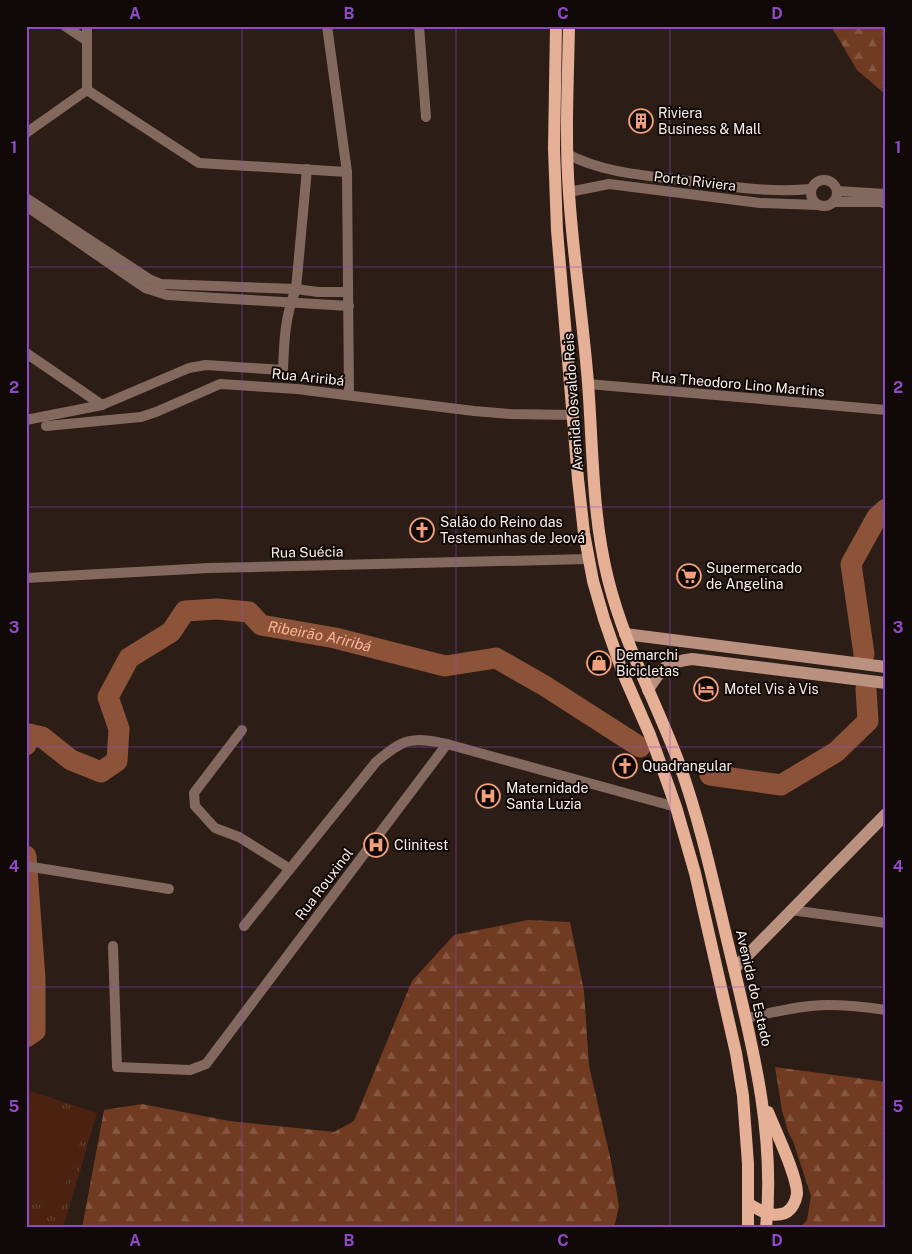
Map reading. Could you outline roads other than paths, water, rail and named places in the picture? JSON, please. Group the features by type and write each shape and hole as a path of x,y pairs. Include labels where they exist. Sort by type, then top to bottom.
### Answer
{"main road":[{"name":"Avenida Osvaldo Reis","path":"556,26 554,150 557,230 580,507 593,581 612,645 660,762 676,807"},
{"name":"Avenida Osvaldo Reis","path":"569,26 568,192 588,384 593,470 600,534 608,578 625,634 678,761"},
{"path":"625,634 886,667"},
{"path":"692,659 694,642"},
{"path":"798,672 801,656"},
{"path":"648,690 664,667 677,661 692,659 886,683"},
{"name":"Avenida do Estado","path":"678,761 705,846 746,1018 762,1098 768,1182 766,1228"},
{"path":"676,807 695,873 736,1053 746,1129 748,1228"},
{"path":"734,969 885,815"},
{"path":"749,1204 767,1215 777,1215 788,1212 794,1205 797,1194 795,1181 762,1098"}],"street":[{"path":"65,26 86,40"},
{"path":"87,26 87,90"},
{"path":"327,26 347,172 349,395"},
{"path":"420,26 426,117"},
{"path":"26,133 87,90"},
{"path":"87,90 199,163 347,172"},
{"name":"Porto Riviera","path":"567,154 580,161 611,171 740,188 784,191 811,189"},
{"path":"26,420 102,406 189,368 206,365 283,370 284,330 290,302 296,289 307,169"},
{"path":"608,184 611,171"},
{"path":"833,202 837,195 833,184 826,180 818,182 811,189 813,200 818,205 826,206 833,202 880,202 886,204"},
{"name":"Porto Riviera","path":"568,192 608,184 783,205 818,205"},
{"path":"716,198 718,185"},
{"path":"739,200 740,188"},
{"path":"837,191 886,194"},
{"path":"26,198 149,279 161,284 348,292"},
{"path":"26,206 145,288 155,292 167,295 348,306"},
{"path":"284,330 291,318 305,304"},
{"path":"26,353 102,406"},
{"name":"Rua Ariribá","path":"46,426 140,417 220,384 297,389 474,411 573,415"},
{"name":"Rua Theodoro Lino Martins","path":"588,384 886,410"},
{"name":"Rua Suécia","path":"26,578 209,568 589,559"},
{"path":"242,730 194,793 194,806 215,828 239,837 290,869"},
{"path":"244,926 376,762 402,742 423,740 447,744 676,807"},
{"name":"Rua Rouxinol","path":"113,946 117,1067 190,1070 206,1064 447,744"},
{"path":"30,866 169,888"},
{"path":"791,910 886,923"},
{"path":"746,1018 798,1007 826,1005 857,1006 886,1010"}],"waterway":[{"name":"Ribeirão Ariribá","path":"864,654 851,564 877,517 886,509"},
{"name":"Ribeirão Ariribá","path":"26,745 29,734 42,737 71,760 101,772 117,761 119,729 108,697 129,658 171,632 185,611 217,609 249,612 261,625 335,638 445,666 496,658 545,686 640,747"},
{"name":"Ribeirão Ariribá","path":"710,775 781,785 836,752 868,721 866,689"},
{"name":"Ribeirão Ariribá","path":"26,856 35,979 35,1031 26,1037"}],"place":[{"name":"Riviera Business & Mall","path":"641,121"},
{"name":"Salão do Reino das Testemunhas de Jeová","path":"422,530"},
{"name":"Supermercado de Angelina","path":"689,576"},
{"name":"Demarchi Bicicletas","path":"599,663"},
{"name":"Motel Vis à Vis","path":"706,689"},
{"name":"Quadrangular","path":"625,766"},
{"name":"Maternidade Santa Luzia","path":"488,796"},
{"name":"Clinitest","path":"376,845"}]}
